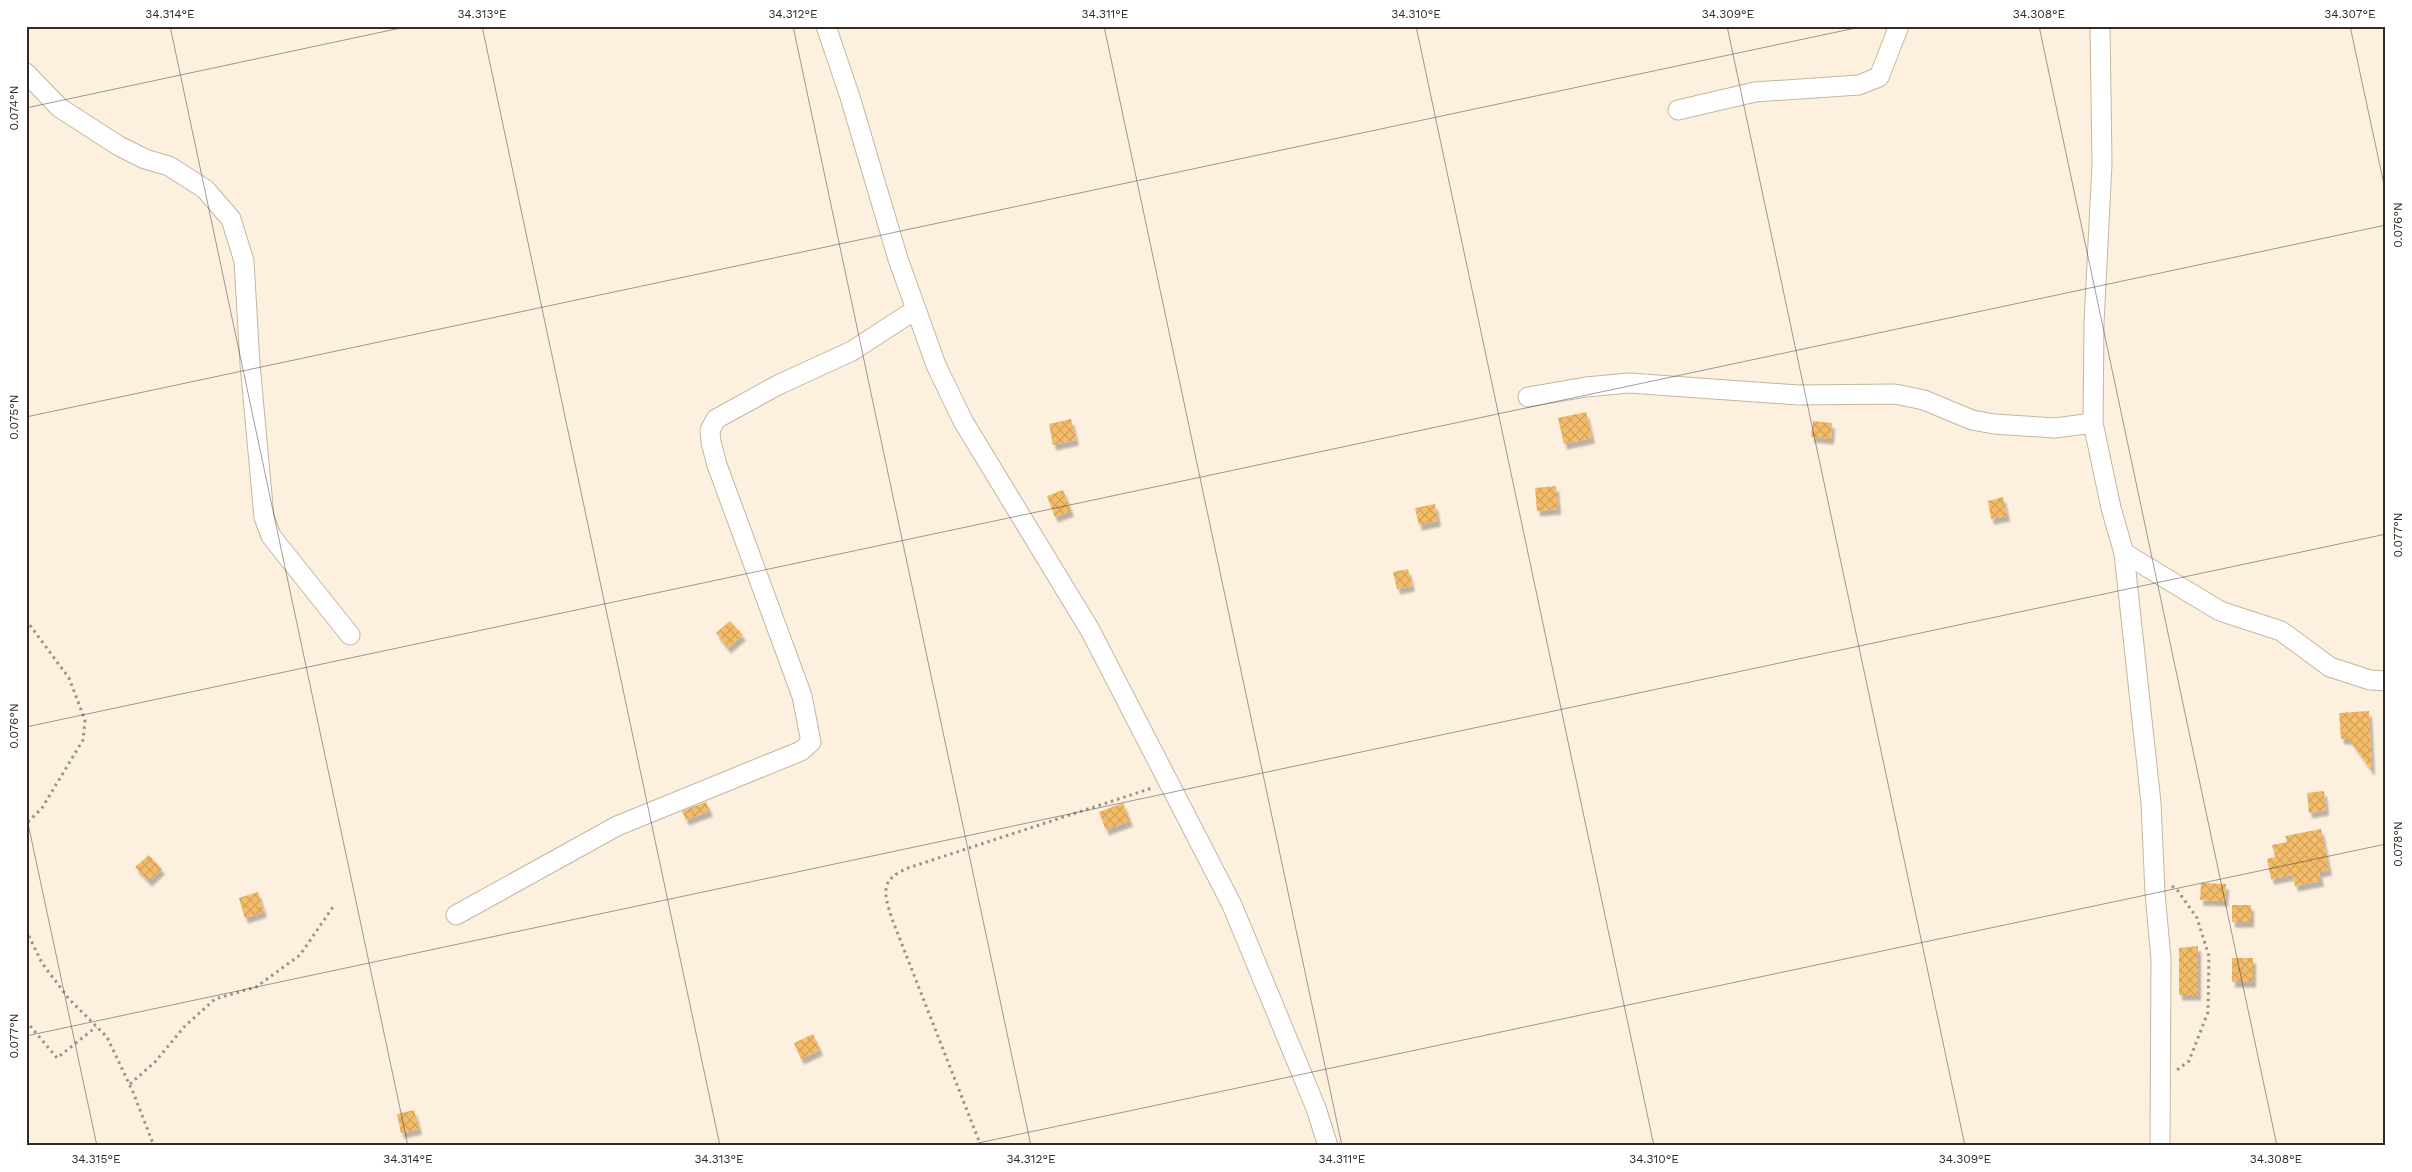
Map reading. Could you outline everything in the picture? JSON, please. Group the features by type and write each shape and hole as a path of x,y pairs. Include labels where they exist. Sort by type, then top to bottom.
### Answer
{"street":[{"path":"826,26 850,97 874,183 936,365 963,421 1090,630 1232,905 1316,1108 1328,1146"},
{"path":"1678,110 1755,92 1859,85 1880,77 1899,26"},
{"path":"2100,26 2102,164 2094,323 2093,423 2111,508 2124,553 2151,803 2161,959 2160,1146"},
{"path":"26,73 60,108 119,146 145,159 170,166 206,189 231,219 244,261 250,364 264,517 271,536 350,635"},
{"path":"456,916 617,826 801,751 811,742 802,696 717,465 710,442 710,430 716,419 730,410 816,366 852,351 916,310"},
{"path":"1528,397 1586,387 1629,383 1798,395 1895,394 1924,400 1972,420 1994,424 2055,428 2093,423"},
{"path":"2124,553 2220,611 2281,631 2330,667 2370,680 2386,681"}],"path":[{"path":"26,620 69,678 85,720 83,740 42,808 26,824"},
{"path":"981,1146 892,920 885,887 889,879 908,868 1169,782"},
{"path":"2154,872 2178,891 2197,918 2208,956 2208,1012 2189,1061 2161,1080"},
{"path":"130,1084 155,1062 185,1026 215,999 256,987 300,955 333,908"},
{"path":"26,930 42,963 69,1000 107,1037 130,1084 154,1146"},
{"path":"26,1021 57,1058 96,1027"}],"building":[{"path":"1586,412 1592,438 1564,444 1558,418"},
{"path":"1071,419 1076,440 1053,445 1049,424"},
{"path":"1813,421 1832,423 1831,439 1811,437"},
{"path":"1556,486 1558,509 1537,511 1535,488"},
{"path":"1063,490 1071,511 1055,517 1047,496"},
{"path":"2003,497 2007,516 1991,519 1988,501"},
{"path":"1435,504 1438,521 1419,525 1415,508"},
{"path":"1408,569 1412,586 1397,589 1393,572"},
{"path":"730,621 743,635 728,648 716,633"},
{"path":"2369,711 2372,771 2349,739 2341,739 2339,713"},
{"path":"2324,791 2326,810 2309,813 2307,793"},
{"path":"706,802 710,811 686,820 682,811"},
{"path":"1123,803 1130,821 1106,830 1099,812"},
{"path":"2321,829 2329,870 2319,872 2321,881 2295,886 2293,875 2271,879 2267,859 2275,857 2272,845 2287,842 2285,836"},
{"path":"149,855 162,869 149,881 135,867"},
{"path":"2201,883 2226,884 2225,901 2200,900"},
{"path":"258,892 264,912 245,918 239,898"},
{"path":"2232,905 2251,905 2251,922 2232,922"},
{"path":"2198,946 2198,995 2179,995 2179,948"},
{"path":"2232,958 2253,958 2253,982 2232,982"},
{"path":"813,1034 820,1050 801,1059 794,1043"},
{"path":"414,1110 419,1129 401,1133 397,1114"}]}
